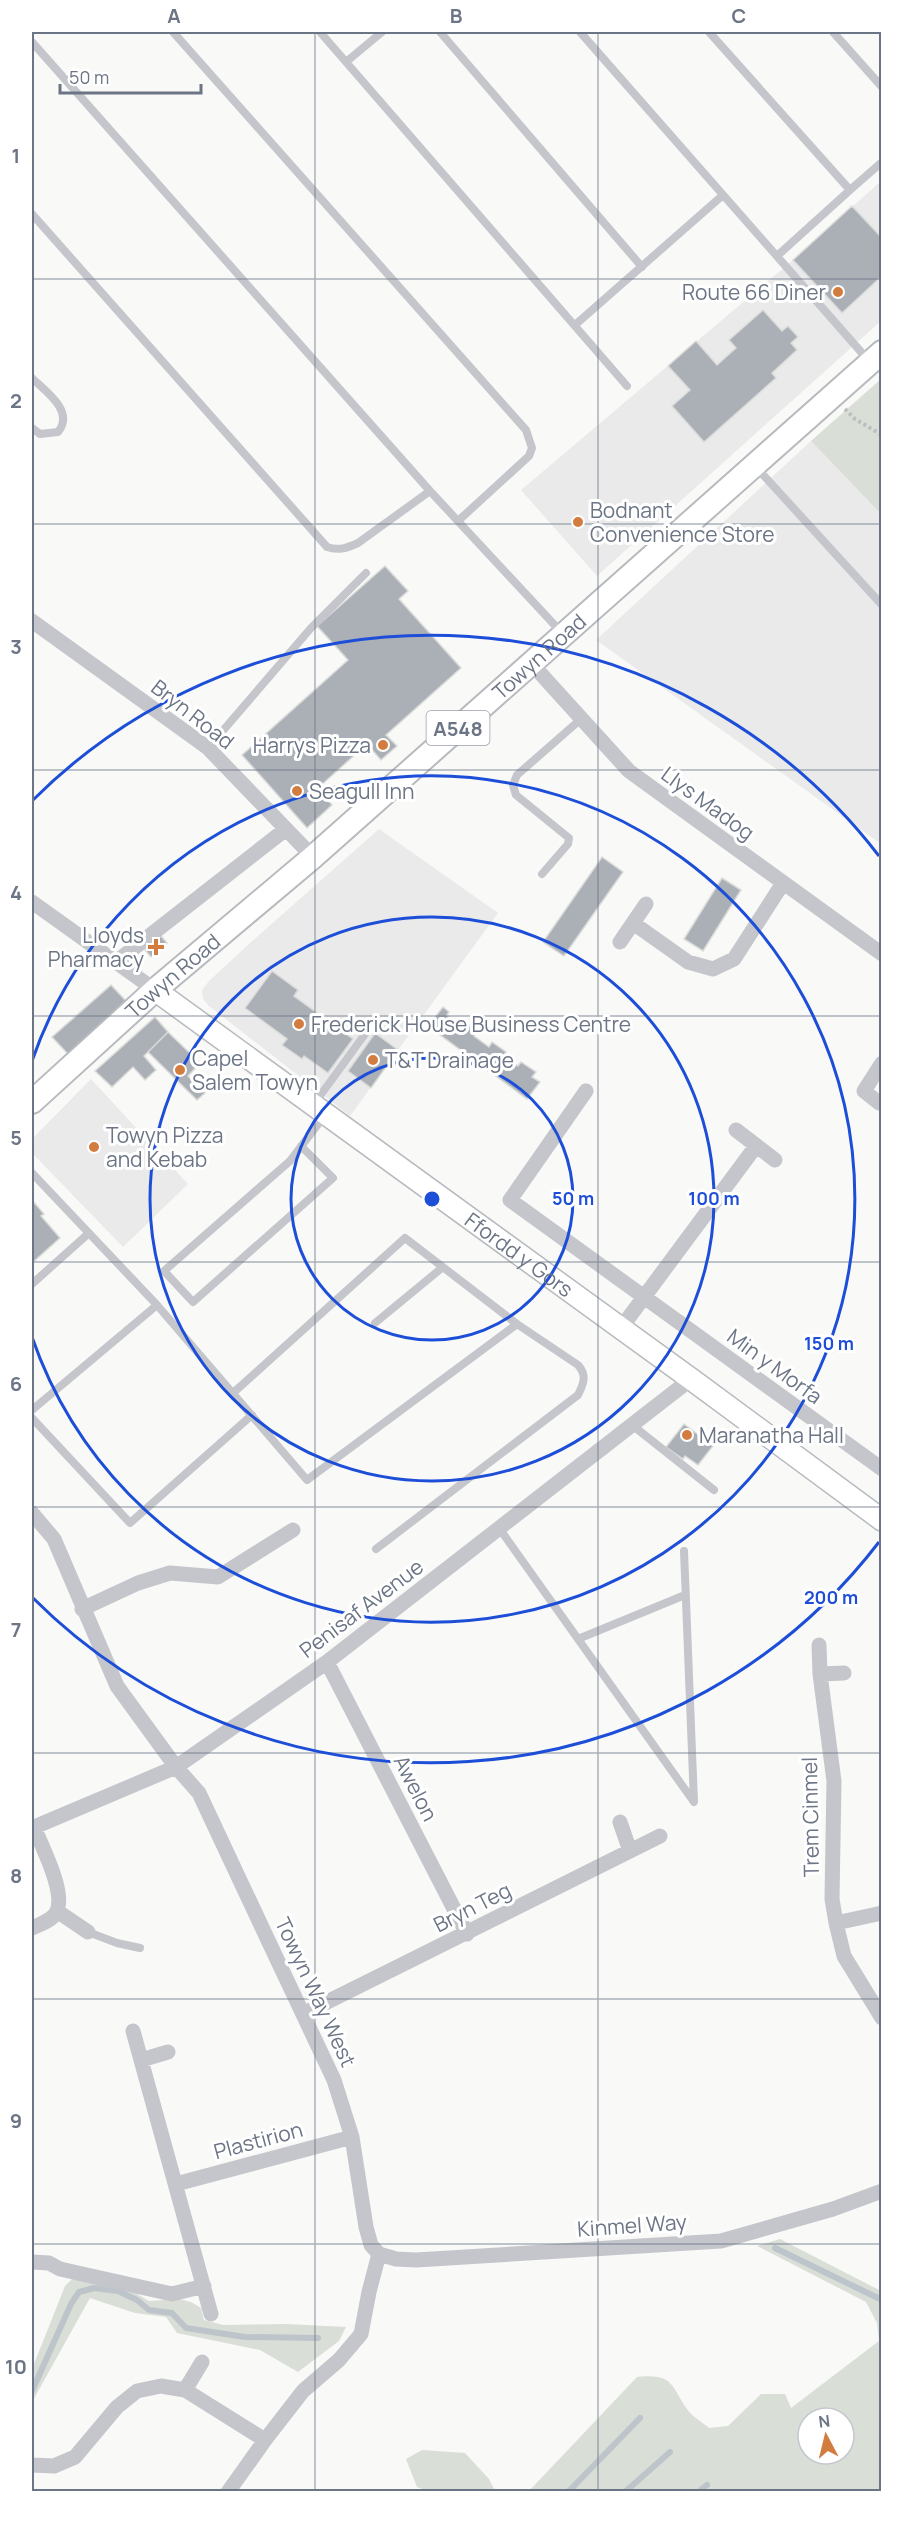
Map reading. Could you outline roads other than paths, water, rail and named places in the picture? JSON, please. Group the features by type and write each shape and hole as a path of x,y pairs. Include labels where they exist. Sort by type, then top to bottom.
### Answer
{"main road":[{"name":"Towyn Road","path":"32,1102 155,990 314,857 876,357"}],"street":[{"name":"Bryn Road","path":"32,621 208,748 314,857"},
{"name":"Llys Madog","path":"531,663 629,771 882,954"},
{"path":"116,962 286,829"},
{"path":"633,924 688,962 713,969 734,959 783,883"},
{"path":"32,902 155,990"},
{"path":"620,942 646,904"},
{"name":"Ffordd y Gors","path":"155,990 692,1379 882,1520"},
{"path":"879,1103 864,1091 882,1063"},
{"name":"Min y Morfa","path":"586,1091 510,1200 882,1469"},
{"path":"736,1131 775,1160"},
{"path":"621,1328 756,1146"},
{"name":"Penisaf Avenue","path":"33,1827 176,1767 327,1662 692,1379"},
{"name":"Towyn Way West","path":"32,1513 54,1539 82,1609 117,1686 176,1767 199,1793 334,2080 352,2137 366,2227 371,2245 380,2254"},
{"path":"82,1609 138,1582 170,1573 218,1576 293,1530"},
{"name":"Trem Cinmel","path":"819,1645 820,1674 834,1781 832,1899 836,1923 844,1956 882,2018"},
{"name":"Awelon","path":"327,1662 467,1934"},
{"path":"820,1674 844,1673"},
{"path":"620,1822 630,1851"},
{"path":"32,1928 52,1918 57,1911 59,1901 58,1888 33,1827"},
{"name":"Bryn Teg","path":"303,2014 660,1836"},
{"path":"57,1911 88,1932"},
{"path":"836,1923 882,1913"},
{"path":"133,2031 211,2313"},
{"path":"141,2060 168,2052"},
{"name":"Plastirion","path":"176,2184 352,2137"},
{"name":"Kinmel Way","path":"380,2254 396,2259 416,2260 721,2241 833,2209 882,2191"},
{"path":"228,2492 265,2439 303,2391 339,2360 361,2334 369,2292 380,2254"},
{"path":"32,2262 49,2263 60,2269 172,2294 204,2286"},
{"path":"185,2390 202,2362"},
{"path":"32,2465 54,2466 75,2457 117,2407 137,2391 161,2386 185,2390 265,2439"}],"lane":[{"path":"173,32 526,430 532,448 529,456 458,521"},
{"path":"320,32 627,386"},
{"path":"346,62 382,32"},
{"path":"440,32 642,267"},
{"path":"580,32 777,256 876,357"},
{"path":"709,32 850,190"},
{"path":"832,32 882,87"},
{"path":"32,42 430,491 563,634"},
{"path":"777,256 882,162"},
{"path":"575,326 723,195"},
{"path":"32,214 327,547 342,549 358,543 430,491"},
{"path":"32,378 62,410 65,418 58,432 40,434 32,428"},
{"path":"754,465 882,605"},
{"path":"208,748 310,628 366,573"},
{"path":"542,874 568,844 569,838 516,795 513,785 517,775 581,719"},
{"path":"301,1146 333,1178 193,1302 164,1270 290,1161 301,1146 319,1109 365,1034"},
{"path":"32,1173 157,1305 307,1480 517,1324"},
{"path":"32,1284 89,1233"},
{"path":"233,1393 405,1238 517,1324 578,1365 584,1377 578,1395 376,1549"},
{"path":"375,1323 443,1267"},
{"path":"32,1410 157,1305"},
{"path":"32,1418 130,1523 252,1415"},
{"path":"632,1425 714,1490"},
{"path":"499,1528 694,1802 684,1551"},
{"path":"578,1639 686,1595"},
{"path":"88,1932 117,1943 140,1948"}],"waterway":[{"path":"775,2248 882,2300"},
{"path":"32,2391 71,2304 79,2292 94,2288 118,2291 137,2300 149,2310 172,2313 186,2328 245,2337 318,2338"},
{"path":"568,2492 640,2418"},
{"path":"625,2492 670,2452"},
{"path":"698,2492 707,2485"}],"place":[{"name":"Route 66 Diner","path":"838,292"},
{"name":"Bodnant Convenience Store","path":"578,522"},
{"name":"Harrys Pizza","path":"383,745"},
{"name":"Seagull Inn","path":"297,791"},
{"name":"Lloyds Pharmacy","path":"156,947"},
{"name":"Frederick House Business Centre","path":"299,1024"},
{"name":"T&T Drainage","path":"373,1060"},
{"name":"Capel Salem Towyn","path":"180,1070"},
{"name":"Towyn Pizza and Kebab","path":"94,1147"},
{"name":"Maranatha Hall","path":"687,1435"}]}
